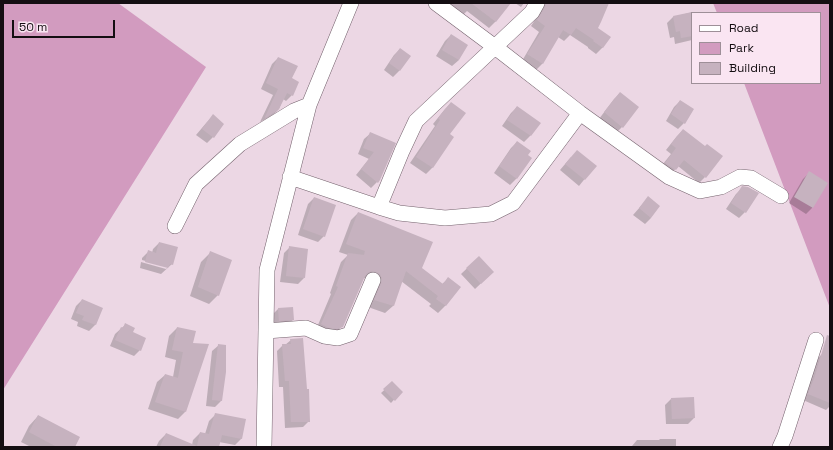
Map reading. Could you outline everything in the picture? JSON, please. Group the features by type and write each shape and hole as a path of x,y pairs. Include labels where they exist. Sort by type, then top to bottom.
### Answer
{"street":[{"path":"264,447 267,270 308,105 351,3"},
{"path":"436,3 580,113 669,177 700,191 721,187 740,177 751,178 781,196"},
{"path":"379,207 416,121 532,12 537,3"},
{"path":"175,226 196,184 240,144 294,111 308,105"},
{"path":"290,177 399,213 445,218 491,214 513,203 580,113"},
{"path":"266,331 306,328 324,336 338,338 350,334 373,280"},
{"path":"780,447 785,436 816,340"}],"green space":[{"path":"3,3 118,3 206,67 3,390"},
{"path":"713,3 830,3 830,308 744,84 821,84 821,12 717,12"}],"building":[{"path":"471,3 511,3 496,22"},
{"path":"546,3 609,3 598,28 611,37 603,48 576,28 571,35 563,30 543,64 527,54 545,26 537,20"},
{"path":"691,12 691,36 681,38 680,31 676,32 673,16"},
{"path":"451,34 468,45 459,60 442,50"},
{"path":"400,48 411,56 400,71 389,63"},
{"path":"278,57 298,66 292,78 299,82 293,96 287,93 279,109 266,118 265,117 278,89 266,83"},
{"path":"620,92 639,107 623,128 604,112"},
{"path":"680,100 694,109 685,124 671,114"},
{"path":"451,102 466,113 450,134 454,137 433,168 416,157 440,120 438,118"},
{"path":"517,106 541,123 531,136 507,120"},
{"path":"213,114 224,124 214,138 202,129"},
{"path":"683,129 705,146 707,144 723,156 706,178 684,160 676,170 665,163 676,148 671,144"},
{"path":"370,132 396,143 378,183 361,169 374,152 363,148"},
{"path":"517,141 531,151 528,155 532,158 517,179 499,166"},
{"path":"577,150 597,166 585,180 565,164"},
{"path":"809,171 828,183 813,208 794,197"},
{"path":"742,186 748,187 759,193 746,213 731,203"},
{"path":"648,196 660,206 651,218 639,208"},
{"path":"314,197 336,205 325,237 303,229"},
{"path":"358,212 433,242 422,268 443,284 448,277 461,287 446,306 436,299 438,296 406,271 394,306 374,300 382,279 380,274 372,271 367,273 365,276 343,327 337,329 329,328 321,324 338,287 336,286 348,253 364,255 365,251 346,244"},
{"path":"159,242 178,247 173,265 170,264 168,268 145,262 148,250 156,253"},
{"path":"289,246 308,249 305,278 286,276"},
{"path":"210,251 232,260 219,296 198,287"},
{"path":"479,256 494,272 481,284 466,268"},
{"path":"82,299 103,308 96,325 82,320 84,316 76,313"},
{"path":"293,307 294,320 279,321 278,308"},
{"path":"125,323 135,328 133,332 146,338 141,351 115,340 121,327 123,328"},
{"path":"177,327 196,331 193,343 209,344 186,412 155,402 165,374 178,378 183,352 172,350"},
{"path":"827,335 830,336 830,403 808,394"},
{"path":"303,338 307,389 309,389 310,422 291,422 289,381 285,381 282,344 291,344 290,339"},
{"path":"218,344 226,345 226,372 222,401 212,400"},
{"path":"392,381 403,392 395,401 383,389"},
{"path":"694,397 695,418 672,419 671,398"},
{"path":"215,413 246,419 242,439 222,435 219,447 160,447 166,433 197,446 200,432 209,434"},
{"path":"38,415 80,437 75,447 57,447 29,432"}]}
